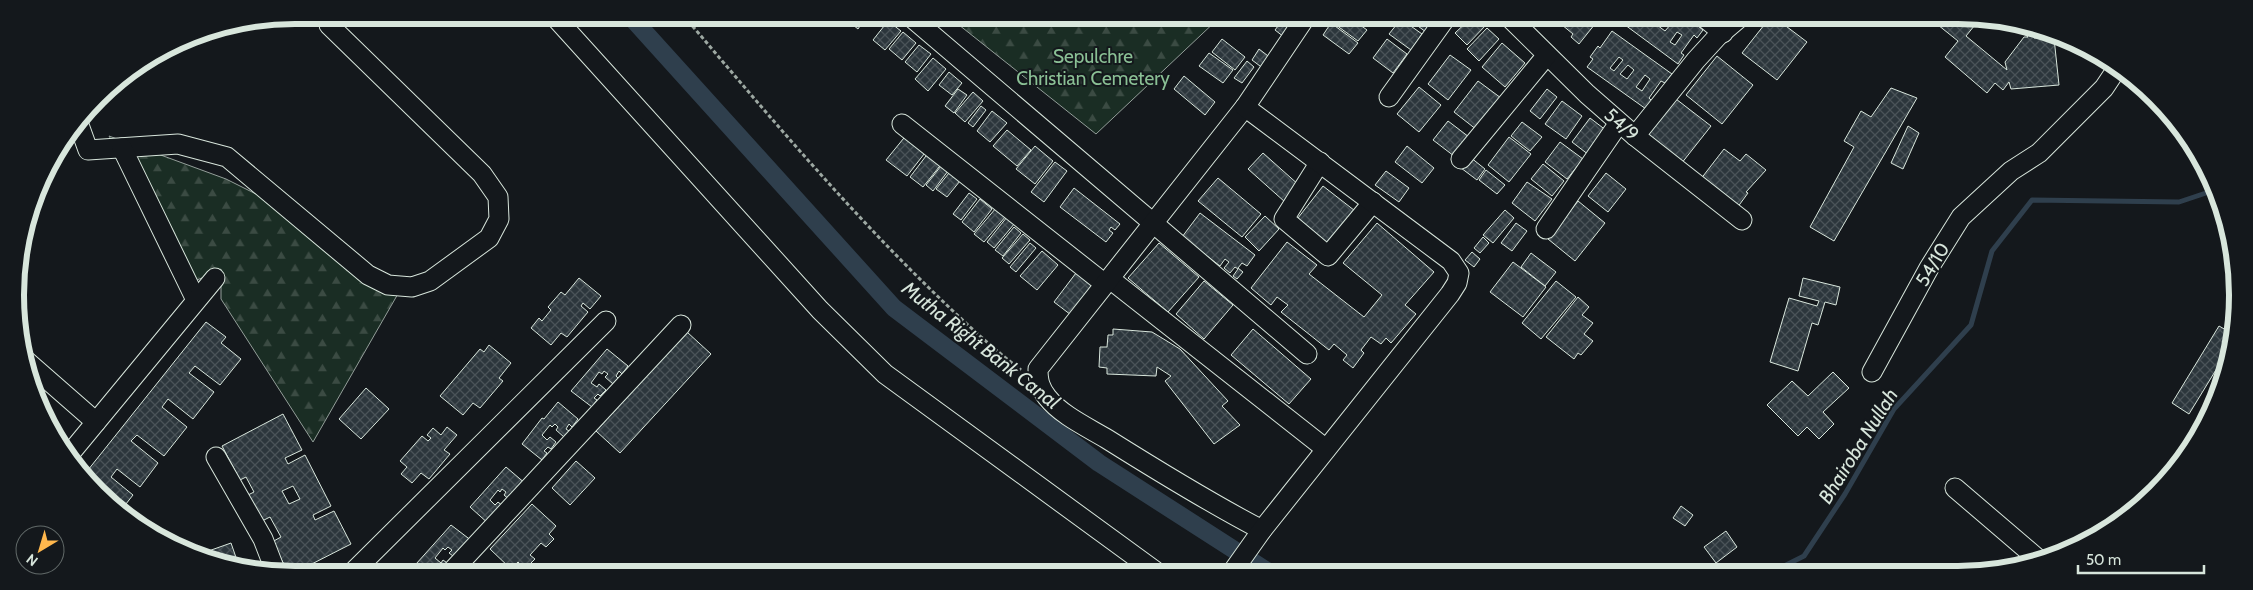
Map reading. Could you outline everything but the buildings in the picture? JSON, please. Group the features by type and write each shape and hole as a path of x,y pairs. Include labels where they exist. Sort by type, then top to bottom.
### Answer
{"street":[{"path":"561,24 820,310 884,374 1147,566"},
{"path":"919,24 1307,354"},
{"path":"1258,536 1176,482 1068,415 1048,399 1038,382 1038,369 1154,225 1245,106 1301,24"},
{"path":"1389,97 1441,24"},
{"name":"54/9","path":"1523,24 1547,55 1619,123 1742,220"},
{"path":"1712,24 1723,33"},
{"path":"1635,136 1696,60 1733,24"},
{"path":"81,129 88,150 178,144 227,157 368,275 388,285 412,287 430,281 489,238 500,218 498,198 482,174 329,25"},
{"path":"1461,159 1547,55"},
{"name":"54/10","path":"1872,372 1929,268 1961,217 2011,171 2039,153 2104,88 2114,73"},
{"path":"1237,566 1326,449 1450,294 1457,283 1459,273 1450,261 1245,106"},
{"path":"1546,229 1619,123"},
{"path":"902,124 1326,449"},
{"path":"122,148 196,300"},
{"path":"1320,162 1284,219 1328,256 1373,202"},
{"path":"73,450 215,278"},
{"path":"359,566 606,321"},
{"path":"457,566 681,325"},
{"path":"34,368 96,422"},
{"path":"216,457 263,539 273,566"},
{"path":"1955,488 2034,555"}],"path":[{"path":"691,24 812,167 899,259 990,347 1038,382"}],"green space":[{"name":"Sepulchre Christian Cemetery","path":"958,24 1213,24 1096,134"},
{"path":"109,136 226,179 268,200 399,292 313,442 221,299 221,269 193,282"}],"waterway":[{"name":"Mutha Right Bank Canal","path":"637,24 894,308 1099,463 1259,566"},
{"name":"Bhairoba Nullah","path":"1784,566 1804,556 1845,494 1894,409 1971,325 1992,251 2032,200 2179,202 2209,192"}]}
